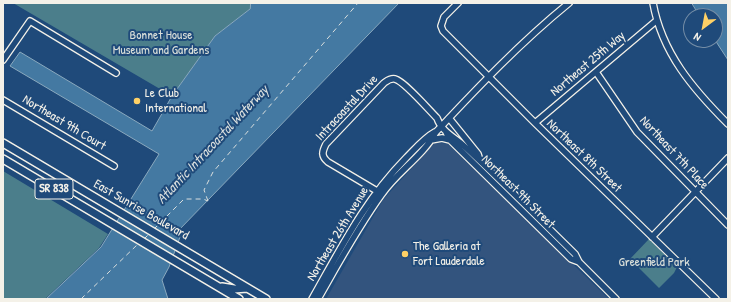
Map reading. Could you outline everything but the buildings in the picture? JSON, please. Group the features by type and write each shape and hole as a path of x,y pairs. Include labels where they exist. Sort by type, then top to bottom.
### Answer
{"main road":[{"name":"East Sunrise Boulevard","path":"3,143 266,299"},
{"name":"East Sunrise Boulevard","path":"3,159 239,299"},
{"path":"218,286 234,289 247,288"}],"street":[{"name":"Northeast 8th Street","path":"458,3 444,17 441,26 448,37 716,299"},
{"name":"Northeast 26th Avenue","path":"318,299 379,192 431,140 440,127 488,77 544,23 569,3"},
{"path":"653,3 656,21 670,53 686,78 709,105 728,124"},
{"path":"3,60 30,21 116,73"},
{"name":"Northeast 25th Way","path":"535,123 656,21"},
{"name":"Northeast 7th Place","path":"596,72 637,132 728,225"},
{"name":"Northeast 9th Street","path":"392,79 397,80 404,85 437,118 440,127 454,136 480,160 575,254 578,262"},
{"name":"Intracoastal Drive","path":"379,192 328,162 323,156 322,152 326,144 336,133 384,83 392,79"},
{"name":"Northeast 9th Court","path":"3,100 114,166"},
{"name":"Northeast 9th Street","path":"449,118 478,154 480,160"},
{"name":"Northeast 26th Avenue","path":"312,299 345,240 395,170 427,136 436,132"},
{"name":"Northeast 9th Street","path":"446,132 450,140 571,259 578,262 616,299"},
{"path":"431,140 442,138 450,140"},
{"path":"652,237 728,158"}],"shaded area":[{"path":"435,142 448,144 609,299 326,299 383,200"}],"green space":[{"name":"Bonnet House Museum and Gardens","path":"13,3 251,3 250,9 215,36 172,96"},
{"path":"3,171 108,234 99,248 45,299 3,299"},
{"name":"Greenfield Park","path":"649,239 677,267 674,273 659,288 630,259"}],"water":[{"name":"Atlantic Intracoastal Waterway","path":"251,3 399,3 178,231 180,237 169,267 162,280 168,299 46,299 101,247 159,154 10,66 20,52 152,131 172,96 215,36 250,9"},
{"path":"692,3 728,3 728,60 720,48 723,48 723,8 695,8"}],"ferry route":[{"path":"208,201 204,190 213,172 358,3"},
{"path":"154,229 184,199 203,199 208,201"},
{"path":"144,239 150,233"},
{"path":"81,299 138,244"}],"place":[{"name":"Le Club International","path":"137,101"},
{"name":"The Galleria at Fort Lauderdale","path":"405,254"}]}
